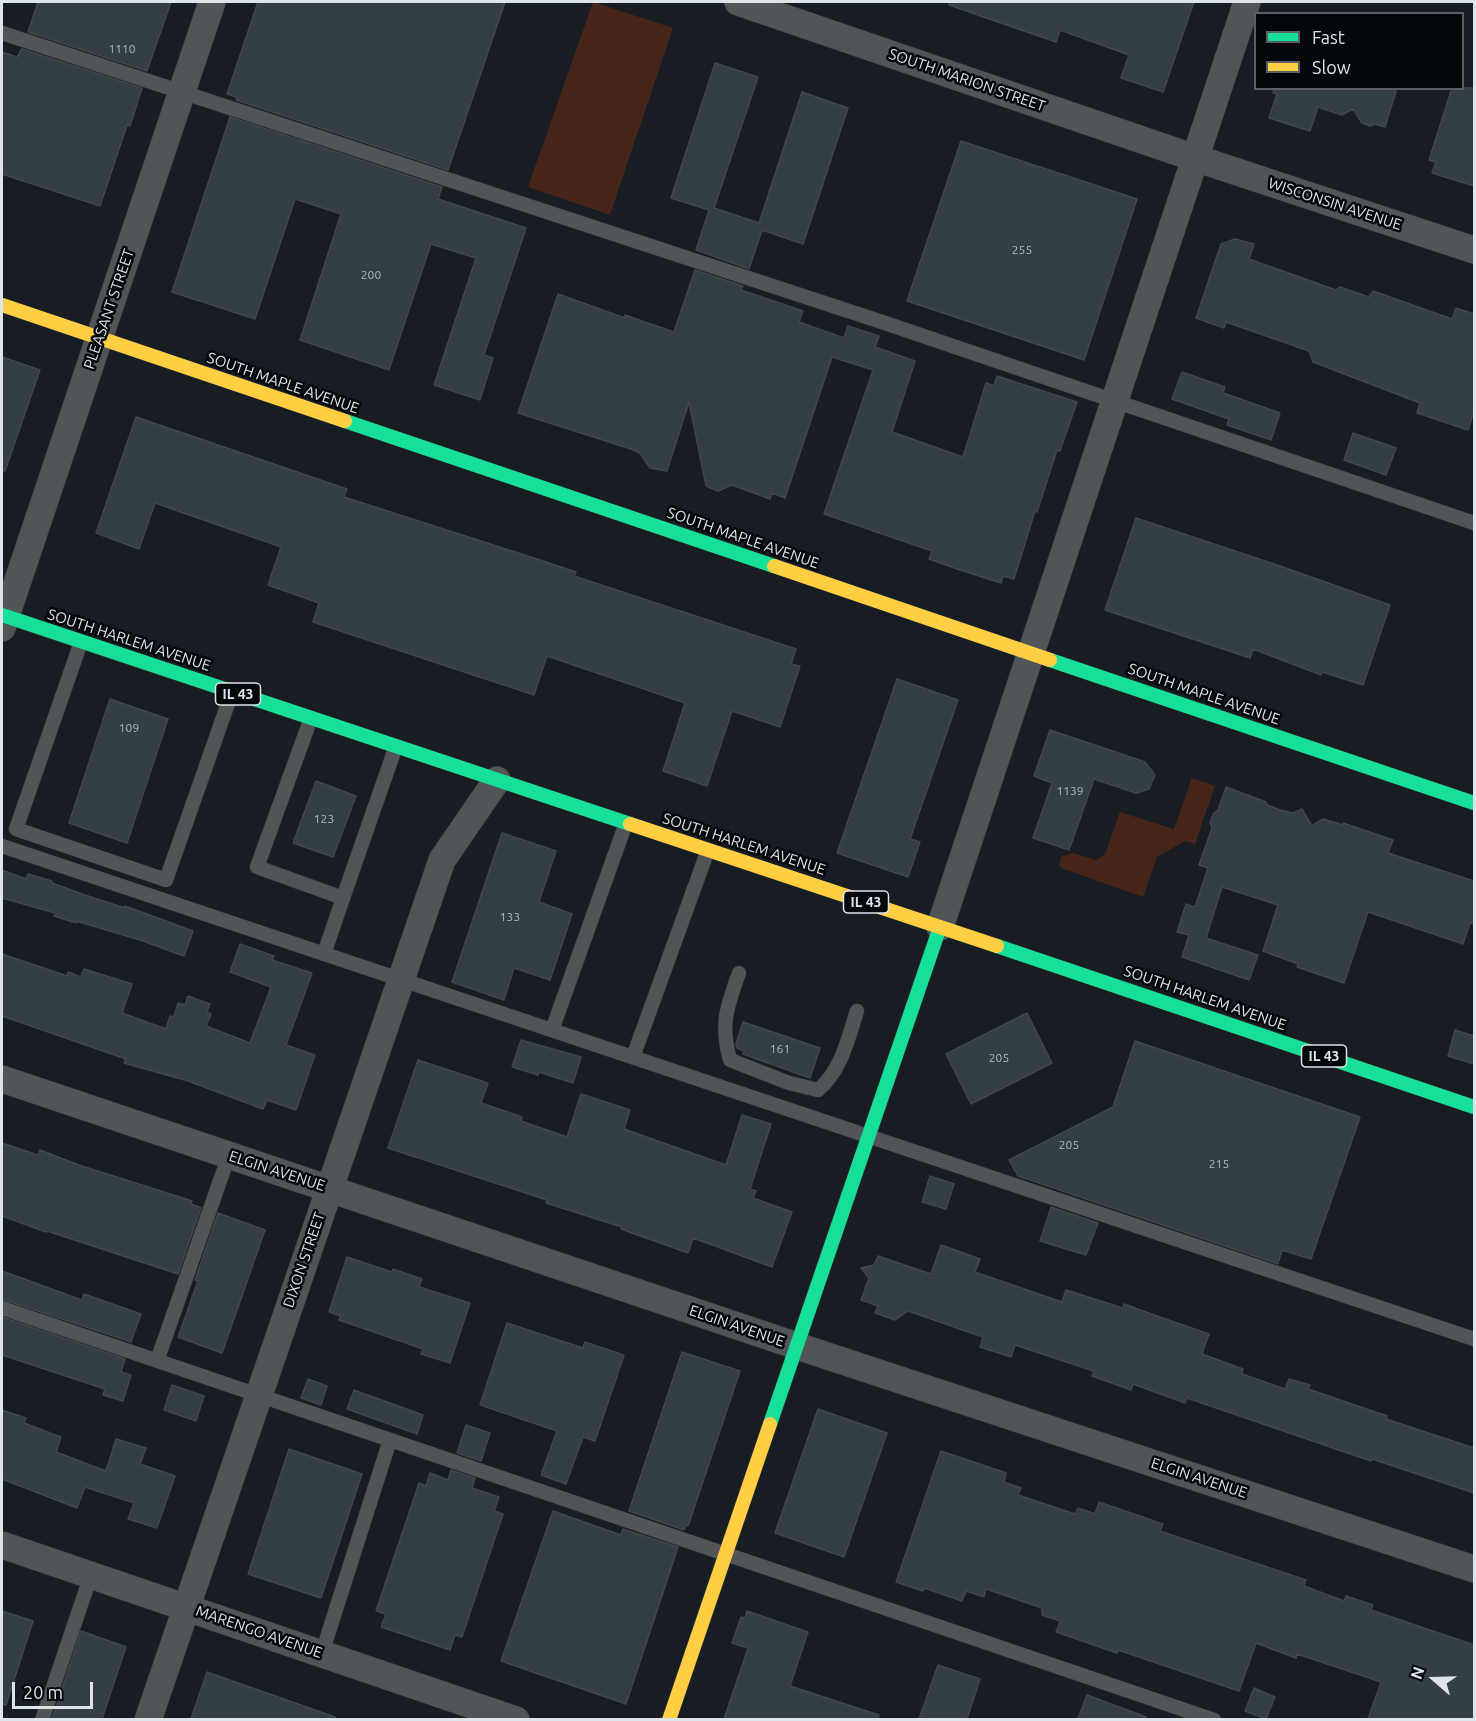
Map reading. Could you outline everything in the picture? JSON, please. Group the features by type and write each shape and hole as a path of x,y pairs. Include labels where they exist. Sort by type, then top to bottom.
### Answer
{"street":[{"name":"PLEASANT STREET","path":"3,620 213,2"},
{"name":"SOUTH MARION STREET","path":"738,2 780,8 1196,158"},
{"path":"669,1719 940,927 1247,2"},
{"name":"WISCONSIN AVENUE","path":"1196,158 1474,250"},
{"name":"SOUTH MAPLE AVENUE","path":"2,305 1474,803"},
{"name":"SOUTH HARLEM AVENUE","path":"3,620 81,642 396,746 1474,1107"},
{"name":"DIXON STREET","path":"148,1719 442,860 497,780"},
{"name":"ELGIN AVENUE","path":"2,1080 796,1346 1474,1569"},
{"name":"MARENGO AVENUE","path":"2,1545 516,1719"}],"lane":[{"path":"2,33 860,315 1474,523"},
{"path":"81,642 15,828 166,880 232,692"},
{"path":"311,718 257,867 343,898"},
{"path":"324,954 396,746"},
{"path":"552,1030 626,823"},
{"path":"2,846 1474,1339"},
{"path":"633,1057 708,850"},
{"path":"739,973 725,1014 726,1044 730,1060 789,1083 818,1090 829,1080 843,1053 857,1011"},
{"path":"157,1361 229,1155"},
{"path":"2,1308 1214,1719"},
{"path":"321,1653 390,1440"},
{"path":"42,1719 91,1575"}],"shaded area":[{"path":"593,2 673,28 610,215 528,187"},
{"path":"1192,778 1215,786 1195,844 1185,841 1157,857 1143,897 1061,868 1059,864 1062,856 1073,853 1096,860 1105,854 1120,812 1174,829"}],"building":[{"path":"38,2 171,2 147,71 28,32"},
{"path":"258,2 505,2 448,170 236,100 237,97 227,94"},
{"path":"950,2 1194,2 1163,92 1121,78 1129,55 1060,30 1056,42 949,5"},
{"path":"22,49 142,88 100,206 2,174 2,52 17,57"},
{"path":"715,63 758,77 714,208 759,223 802,92 848,108 803,244 762,230 749,269 696,250 709,210 671,198"},
{"path":"1474,88 1474,186 1432,173 1436,162 1429,160 1451,90"},
{"path":"1274,90 1396,90 1385,127 1362,123 1353,109 1342,115 1318,107 1310,131 1269,118 1277,94 1273,93"},
{"path":"230,117 442,187 438,199 526,228 484,355 493,358 480,400 434,385 476,258 431,244 389,370 300,340 341,214 295,199 255,319 172,292"},
{"path":"961,141 1137,199 1084,360 907,301"},
{"path":"1235,239 1254,244 1249,259 1336,290 1340,287 1369,297 1373,291 1452,319 1456,308 1474,314 1474,411 1468,430 1417,413 1420,403 1313,362 1309,351 1226,322 1224,328 1196,318 1221,244"},
{"path":"695,270 743,286 741,290 803,311 799,322 844,338 848,326 879,336 875,347 915,361 892,432 963,457 986,383 994,386 997,376 1077,402 1060,451 1057,450 1037,512 1035,511 1014,579 1003,576 1001,583 957,569 929,559 932,551 824,514 873,370 832,357 785,498 772,493 770,499 732,485 718,491 706,486 689,402 667,471 650,468 640,453 631,449 518,413 558,294 625,318 625,315 674,332"},
{"path":"2,357 40,370 5,471 2,470"},
{"path":"1182,372 1225,387 1223,393 1280,413 1271,440 1227,425 1229,419 1172,399"},
{"path":"136,417 347,489 344,497 576,572 574,576 796,649 791,664 800,666 780,727 732,711 707,786 663,771 685,703 547,656 534,695 313,622 319,603 268,585 281,547 155,503 139,549 96,533"},
{"path":"1353,433 1396,448 1386,475 1344,460"},
{"path":"1136,518 1390,605 1363,685 1322,672 1321,675 1253,649 1250,658 1105,610"},
{"path":"897,679 958,700 910,839 920,842 908,877 837,853"},
{"path":"110,699 168,719 127,843 69,823"},
{"path":"1050,730 1145,762 1155,775 1149,789 1136,793 1094,779 1069,850 1033,838 1052,783 1034,776"},
{"path":"316,781 356,796 333,857 293,843"},
{"path":"1226,787 1266,802 1267,805 1280,810 1293,813 1302,809 1312,826 1323,819 1343,825 1343,823 1393,840 1388,853 1474,881 1474,924 1470,923 1463,944 1368,912 1344,983 1297,967 1298,964 1263,951 1278,905 1222,887 1206,938 1258,955 1249,980 1182,957 1189,935 1177,932 1186,904 1195,907 1208,868 1199,865 1212,828 1210,822 1218,810"},
{"path":"502,833 556,851 539,902 572,914 550,980 514,968 504,1000 452,982"},
{"path":"2,870 26,879 28,874 52,881 52,883 85,895 125,908 125,906 193,931 184,956 140,940 76,921 76,923 54,916 55,913 2,898"},
{"path":"240,944 274,956 272,960 312,973 286,1045 315,1055 296,1110 267,1100 263,1109 188,1081 124,1063 126,1059 2,1016 2,954 67,976 68,972 81,977 84,969 132,984 122,1013 166,1029 170,1016 174,1017 178,1003 185,1005 188,996 210,1004 207,1012 211,1014 206,1026 250,1043 271,987 230,972"},
{"path":"1027,1013 1052,1063 971,1104 946,1054"},
{"path":"743,1022 820,1048 810,1078 743,1054 744,1051 737,1048 736,1044"},
{"path":"1455,1030 1474,1036 1474,1064 1448,1056"},
{"path":"521,1040 581,1057 573,1083 539,1072 538,1075 512,1067"},
{"path":"1135,1041 1360,1117 1311,1259 1282,1250 1278,1264 1018,1176 1009,1160 1113,1107"},
{"path":"418,1060 488,1083 481,1103 522,1117 521,1121 567,1137 581,1094 630,1110 624,1129 726,1165 742,1115 771,1124 750,1189 756,1191 753,1198 792,1212 772,1267 693,1238 688,1253 621,1229 622,1227 546,1203 547,1200 388,1148"},
{"path":"2,1143 38,1155 40,1150 79,1165 192,1201 191,1204 201,1208 178,1274 2,1216"},
{"path":"930,1176 954,1184 946,1209 922,1202"},
{"path":"1051,1207 1098,1223 1086,1255 1040,1241"},
{"path":"218,1213 265,1230 222,1353 178,1337 198,1281 195,1280"},
{"path":"941,1245 980,1259 975,1272 1062,1302 1066,1290 1123,1308 1124,1304 1209,1334 1202,1354 1243,1369 1242,1374 1285,1389 1289,1379 1310,1385 1308,1389 1387,1416 1386,1419 1474,1448 1474,1493 1372,1459 1371,1461 1187,1398 1185,1403 1133,1384 1131,1390 1092,1376 1094,1371 1015,1345 1011,1357 980,1347 983,1337 908,1311 895,1320 875,1313 878,1306 861,1300 869,1278 861,1268 874,1265 878,1256 931,1274"},
{"path":"347,1257 422,1279 419,1287 470,1303 450,1363 421,1354 423,1349 339,1320 341,1316 329,1312"},
{"path":"2,1271 82,1300 84,1294 141,1314 131,1342 2,1299"},
{"path":"2,1317 125,1359 121,1372 131,1375 123,1401 103,1395 105,1389 2,1355"},
{"path":"507,1323 583,1348 585,1342 624,1355 595,1441 583,1437 566,1484 541,1475 557,1431 480,1405"},
{"path":"682,1352 740,1371 688,1526 686,1525 684,1530 629,1511"},
{"path":"308,1379 327,1386 321,1405 301,1398"},
{"path":"172,1385 204,1396 196,1421 164,1410"},
{"path":"354,1390 423,1415 417,1434 347,1409"},
{"path":"818,1409 887,1433 844,1557 775,1533"},
{"path":"2,1410 26,1418 24,1423 61,1437 56,1452 106,1471 116,1439 146,1448 140,1464 175,1476 157,1528 128,1519 134,1503 85,1487 77,1508 2,1479"},
{"path":"466,1425 490,1433 481,1461 457,1453"},
{"path":"289,1449 362,1474 321,1598 248,1574"},
{"path":"941,1451 1006,1473 1004,1482 1021,1488 1018,1495 1075,1514 1078,1508 1095,1514 1099,1502 1163,1524 1160,1531 1306,1580 1304,1586 1344,1601 1346,1596 1373,1605 1371,1610 1474,1645 1474,1719 1368,1719 1381,1682 1297,1654 1296,1658 1256,1643 1239,1691 1118,1650 1117,1653 1056,1632 1060,1621 1042,1615 1042,1608 986,1589 984,1597 966,1591 962,1601 924,1588 923,1591 896,1582"},
{"path":"451,1470 475,1478 472,1488 499,1497 494,1511 503,1514 462,1637 455,1635 450,1650 381,1627 386,1614 376,1611 419,1483 426,1486 430,1473 448,1480"},
{"path":"553,1511 621,1535 623,1529 678,1547 626,1704 501,1661"},
{"path":"2,1611 33,1621 6,1705 2,1704"},
{"path":"747,1611 808,1632 790,1686 879,1715 878,1719 724,1719 748,1648 732,1643 741,1617 745,1618"},
{"path":"81,1631 126,1647 102,1719 52,1719"},
{"path":"938,1665 980,1679 967,1719 919,1719"},
{"path":"207,1672 335,1717 335,1719 191,1719"},
{"path":"1254,1688 1275,1697 1266,1719 1245,1711"},
{"path":"1087,1695 1146,1717 1145,1719 1078,1719"}],"traffic: fast":[{"path":"345,421 774,566"},
{"path":"2,615 630,824"},
{"path":"1050,660 1474,803"},
{"path":"770,1424 940,927"},
{"path":"997,946 1474,1107"}],"traffic: slow":[{"path":"2,305 345,421"},
{"path":"774,566 1050,660"},
{"path":"630,824 997,946"},
{"path":"669,1720 770,1424"}]}
